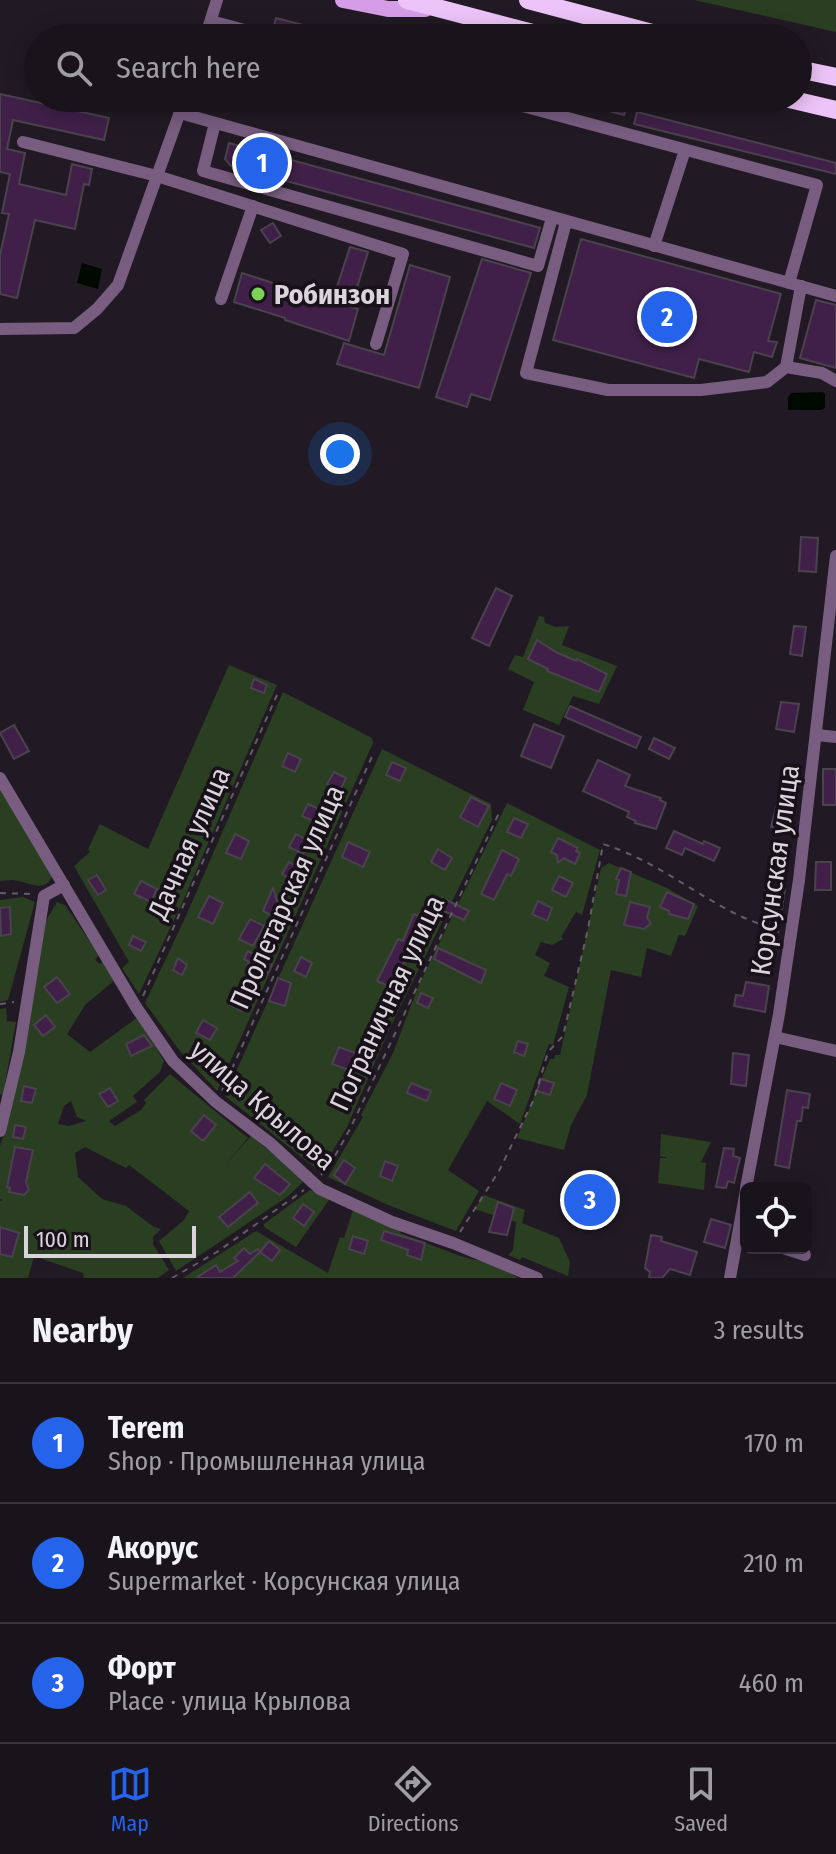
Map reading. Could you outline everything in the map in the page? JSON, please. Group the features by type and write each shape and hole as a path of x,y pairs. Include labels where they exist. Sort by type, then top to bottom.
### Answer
{"highway":[{"path":"407,0 498,24"},
{"path":"528,0 618,24"},
{"path":"812,72 836,77"},
{"path":"812,104 836,110"}],"main road":[{"path":"343,0 388,9 440,9"}],"street":[{"path":"210,24 217,0"},
{"path":"211,21 222,24"},
{"path":"545,112 817,185 795,285 786,367 767,382 701,390 608,390 526,373 566,222"},
{"path":"0,329 74,328 97,309 118,285 180,113 836,296"},
{"path":"215,123 203,171 538,266 552,218"},
{"path":"23,142 157,176 403,254 376,344"},
{"path":"654,246 685,150"},
{"path":"221,299 253,206"},
{"path":"786,367 822,373 836,381"},
{"name":"Корсунская улица","path":"747,1182 791,936 836,556"},
{"path":"817,735 836,737"},
{"name":"улица Крылова","path":"0,778 136,1007 173,1061 216,1102 270,1143 320,1189 392,1222 537,1278"},
{"path":"0,1131 19,1052 44,896 64,885"},
{"path":"775,1037 836,1051"},
{"name":"Корсунская улица","path":"730,1278 740,1241"}],"path":[{"name":"Дачная улица","path":"136,1007 277,695"},
{"name":"Пролетарская улица","path":"216,1102 374,752"},
{"name":"Пограничная улица","path":"172,1278 217,1252 313,1183 331,1163 350,1129 500,811"},
{"path":"453,1243 499,1171 534,1099 548,1052 563,1036 588,929 603,844 627,851 657,866 732,912 791,936"},
{"path":"0,893 15,891 44,896"},
{"path":"0,1004 27,999"}],"green space":[{"path":"694,0 836,0 836,32 812,27 812,24"},
{"path":"539,616 555,627 569,626 562,645 617,666 599,704 573,696 559,725 523,710 534,682 508,669 515,655 523,657"},
{"path":"229,665 277,685 139,994 122,968 129,962 74,866 90,852 88,849 100,824 148,849"},
{"path":"283,692 372,738 373,743 217,1091 180,1051 145,1003"},
{"path":"382,749 491,804 492,820 390,1028 347,1127 320,1172 225,1096"},
{"path":"0,779 53,875 45,884 0,881"},
{"path":"507,803 600,850 582,915 576,912 561,937 563,939 552,945 541,942 535,955 550,963 544,976 569,987 553,1045 549,1044 520,1124 487,1101 448,1170 479,1191 456,1231 388,1205 328,1177 363,1117 361,1115 393,1053 418,987"},
{"path":"609,863 667,888 698,906 685,936 679,935 671,956 647,948 641,977 611,970 587,1095 571,1125 564,1150 517,1138 550,1059 560,1055 601,868"},
{"path":"23,897 35,902 8,1000 0,1002 0,900"},
{"path":"57,902 65,905 99,955 95,960 100,964 103,961 115,980 85,1005 67,1034 90,1052 138,1017 164,1061 160,1072 133,1096 137,1102 109,1121 115,1126 141,1110 146,1103 144,1100 170,1074 248,1138 225,1165 251,1136 300,1176 303,1182 287,1197 176,1271 159,1241 184,1220 189,1211 129,1165 126,1168 85,1147 75,1153 78,1177 102,1199 126,1206 161,1229 153,1237 153,1244 169,1270 158,1278 84,1278 83,1273 34,1256 28,1278 0,1278 0,1201 3,1200 0,1199 0,1146 9,1118 44,924","holes":["71,1101 77,1117 86,1121 69,1126 58,1124 64,1106"]},
{"path":"6,1008 7,1021 16,1022 3,1095 0,1094 0,1009"},
{"path":"661,1134 711,1142 701,1162 706,1163 704,1190 658,1183 660,1158 668,1158 660,1156"},
{"path":"310,1190 331,1197 296,1247 264,1227 264,1224"},
{"path":"484,1195 525,1210 522,1223 559,1238 570,1262 568,1276 522,1257 520,1260 508,1255 513,1250 516,1222 474,1209"},
{"path":"353,1210 400,1228 400,1233 460,1256 496,1265 518,1278 183,1278 256,1231 328,1273"}],"shaded area":[{"path":"82,263 102,269 98,289 77,283"},
{"path":"823,392 825,408 788,410 791,393"}],"building":[{"path":"276,18 299,24 274,24"},
{"path":"0,94 24,99 24,112 82,112 109,118 104,140 13,120 7,149 25,153 19,184 66,195 72,164 92,169 89,185 84,184 75,229 35,220 17,298 0,294 0,255 9,214 2,213 10,174 0,172"},
{"path":"637,112 836,163 836,174 634,124"},
{"path":"229,143 540,228 534,248 231,166 225,159"},
{"path":"273,223 281,236 270,243 261,230"},
{"path":"581,239 781,294 768,341 777,342 772,357 754,352 749,372 699,359 694,378 553,340"},
{"path":"350,247 368,252 351,307 358,309 349,341 234,302 242,273 332,302"},
{"path":"482,259 531,273 490,400 471,394 467,407 436,397"},
{"path":"410,265 450,277 419,388 337,364 344,343 384,355"},
{"path":"816,300 836,305 836,368 800,358"},
{"path":"801,537 818,538 816,572 799,571"},
{"path":"496,588 512,596 489,646 472,638"},
{"path":"794,626 806,627 802,656 790,654"},
{"path":"537,640 556,652 607,674 599,692 547,671 528,659"},
{"path":"254,679 267,685 264,693 251,688"},
{"path":"781,702 799,704 794,732 776,729"},
{"path":"570,706 641,737 636,748 565,717"},
{"path":"534,724 564,736 551,768 521,756"},
{"path":"14,725 29,751 14,759 0,733"},
{"path":"654,738 675,748 669,759 649,749"},
{"path":"288,753 301,759 295,772 282,766"},
{"path":"598,760 630,775 625,786 661,798 666,803 656,829 635,823 627,817 629,812 583,791"},
{"path":"392,762 406,768 400,781 386,775"},
{"path":"823,769 836,769 836,805 823,805"},
{"path":"334,772 346,778 340,790 327,784"},
{"path":"779,796 796,800 788,831 771,827"},
{"path":"471,797 489,806 478,827 460,817"},
{"path":"308,804 321,810 315,822 302,816"},
{"path":"514,818 528,824 521,838 507,832"},
{"path":"674,831 720,848 714,861 685,848 682,855 666,848"},
{"path":"235,834 249,841 241,859 226,853"},
{"path":"296,834 310,842 303,854 289,847"},
{"path":"558,838 578,848 576,851 580,853 575,864 564,858 558,863 557,855 551,852"},
{"path":"348,842 370,852 363,867 342,857"},
{"path":"438,849 452,858 445,870 431,862"},
{"path":"502,850 519,859 511,876 507,874 494,900 481,894"},
{"path":"289,862 300,868 293,881 282,874"},
{"path":"816,862 831,862 831,890 815,890"},
{"path":"621,868 631,872 626,896 616,894 619,880 616,879"},
{"path":"97,875 106,890 98,895 88,880"},
{"path":"559,876 573,883 566,897 552,890"},
{"path":"141,881 157,889 151,902 134,894"},
{"path":"766,887 785,889 782,909 763,907"},
{"path":"273,888 277,901 284,904 277,918 263,911"},
{"path":"667,892 694,904 688,919 669,914 660,907"},
{"path":"209,896 223,903 213,924 198,917"},
{"path":"442,898 469,911 464,920 437,908"},
{"path":"538,901 552,908 547,921 532,914"},
{"path":"630,902 650,907 647,918 651,923 644,929 624,925"},
{"path":"10,907 11,934 1,936 0,908"},
{"path":"422,913 435,919 423,936 418,934 400,971 397,990 377,981 398,939 403,941 414,914 420,917"},
{"path":"250,919 264,926 253,946 239,939"},
{"path":"133,936 146,942 141,951 129,945"},
{"path":"438,948 486,970 481,983 434,959"},
{"path":"248,951 272,964 266,976 246,968 249,962 244,959"},
{"path":"301,957 312,963 306,977 294,971"},
{"path":"178,958 187,965 182,975 173,970"},
{"path":"57,977 70,994 57,1003 44,987"},
{"path":"278,978 291,983 285,1006 269,1001"},
{"path":"746,982 769,986 765,1012 734,1006 736,995 743,996"},
{"path":"238,991 250,997 242,1011 230,1005"},
{"path":"421,993 433,998 428,1008 417,1003"},
{"path":"46,1015 55,1027 43,1036 34,1025"},
{"path":"203,1020 217,1028 210,1040 196,1033"},
{"path":"144,1035 152,1046 131,1056 126,1044"},
{"path":"518,1041 528,1044 524,1056 514,1052"},
{"path":"339,1047 358,1054 352,1071 332,1064"},
{"path":"733,1053 749,1055 746,1086 731,1084"},
{"path":"541,1079 554,1083 550,1095 537,1091"},
{"path":"411,1083 431,1091 427,1101 407,1093"},
{"path":"501,1083 517,1090 510,1106 494,1099"},
{"path":"24,1086 36,1089 32,1103 21,1101"},
{"path":"110,1088 118,1101 108,1107 99,1094"},
{"path":"787,1090 810,1094 808,1108 803,1107 801,1121 797,1121 789,1168 775,1165"},
{"path":"204,1115 216,1125 203,1141 191,1131"},
{"path":"15,1125 26,1127 23,1139 13,1137"},
{"path":"15,1147 33,1150 26,1182 29,1190 24,1195 9,1192 10,1188 7,1187"},
{"path":"724,1148 734,1149 733,1156 740,1158 734,1183 728,1181 726,1188 716,1187"},
{"path":"344,1160 355,1168 345,1184 334,1175"},
{"path":"385,1161 398,1166 392,1181 380,1176"},
{"path":"265,1164 290,1184 280,1195 254,1178"},
{"path":"250,1192 258,1203 228,1227 219,1217"},
{"path":"498,1202 514,1208 507,1235 489,1232"},
{"path":"303,1204 314,1212 304,1226 293,1218"},
{"path":"711,1219 731,1225 725,1248 704,1242"},
{"path":"0,1227 19,1233 12,1257 0,1254"},
{"path":"384,1231 425,1243 421,1260 407,1255 408,1250 381,1240"},
{"path":"651,1235 697,1252 690,1275 670,1269 662,1278 649,1278 650,1272 645,1268"},
{"path":"353,1236 368,1241 364,1254 349,1249"},
{"path":"269,1241 280,1250 272,1261 260,1252"},
{"path":"244,1248 250,1254 258,1249 260,1252 233,1278 196,1278 216,1265 220,1272 238,1261 234,1258"}],"place":[{"name":"Terem","path":"262,163"},
{"name":"Робинзон","path":"258,294"},
{"name":"Акорус","path":"667,317"},
{"name":"Форт","path":"590,1200"}]}
